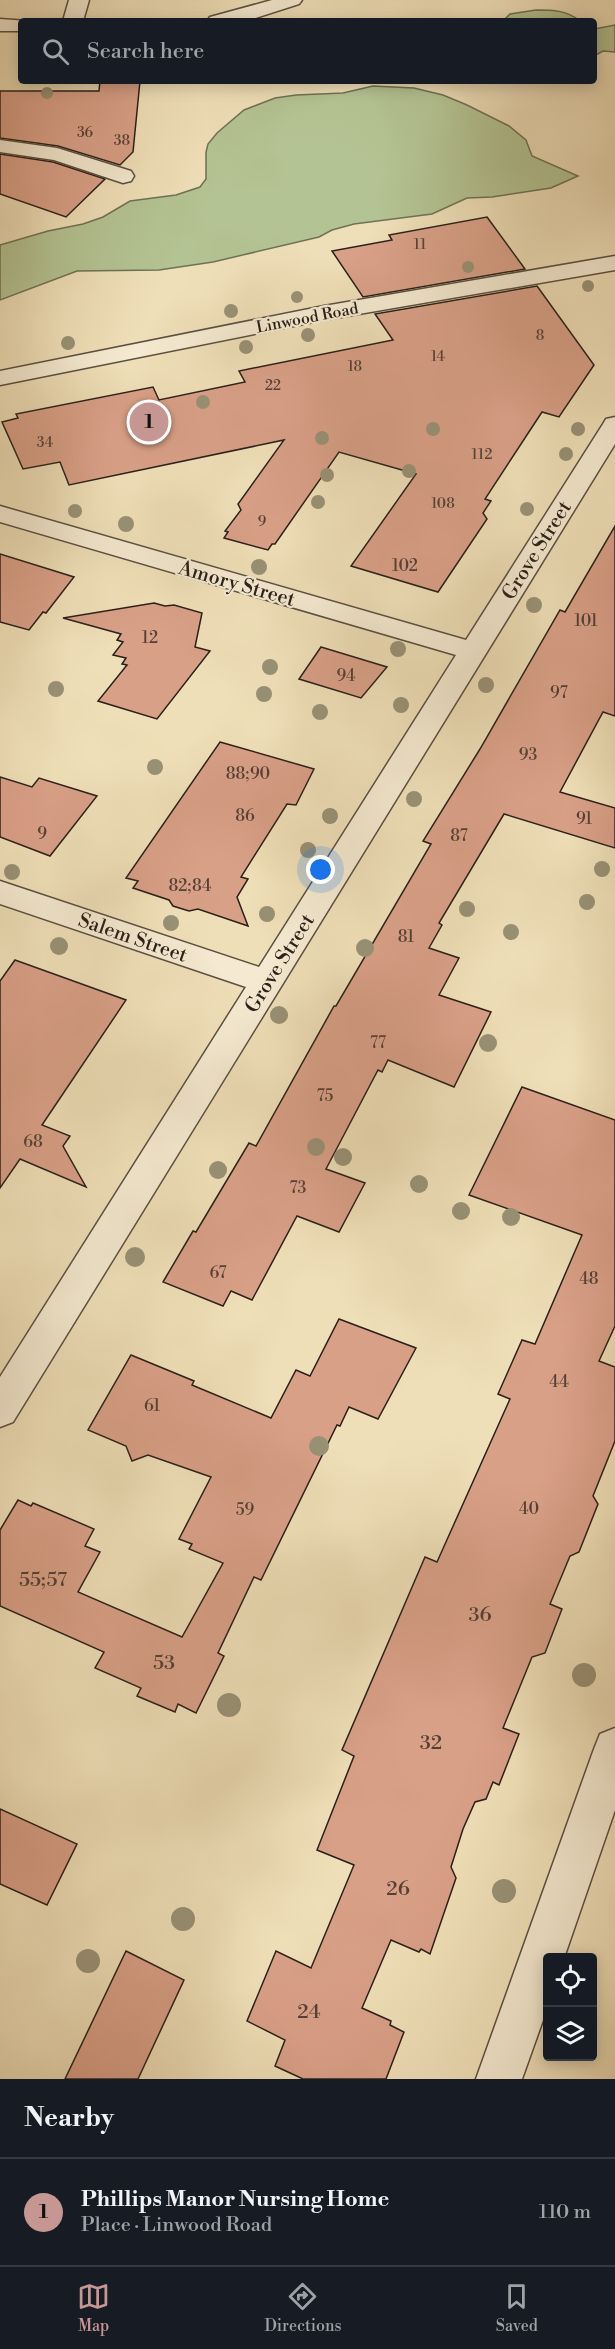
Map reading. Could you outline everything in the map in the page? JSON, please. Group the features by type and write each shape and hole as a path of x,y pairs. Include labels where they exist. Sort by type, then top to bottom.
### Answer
{"street":[{"path":"74,18 80,0"},
{"path":"232,18 292,0"},
{"path":"0,25 18,25"},
{"path":"0,146 57,154 123,176"},
{"name":"Linwood Road","path":"0,378 324,313 615,263"},
{"name":"Grove Street","path":"0,1410 615,424"},
{"name":"Amory Street","path":"0,514 473,651"},
{"name":"Salem Street","path":"0,892 267,982"},
{"path":"499,2079 615,1749"}],"green space":[{"path":"536,10 554,11 576,18 506,18 510,14"},
{"path":"615,25 615,52 603,51 597,54 597,28"},
{"path":"373,86 414,88 443,95 467,105 509,126 526,140 532,156 578,176 551,188 492,197 467,198 432,214 354,224 332,230 319,237 213,262 159,270 77,271 0,300 0,245 83,224 103,217 130,201 176,195 200,187 206,179 208,144 217,133 244,110 275,98 343,93"}],"building":[{"path":"100,84 140,84 133,152 120,165 58,146 0,138 0,91 99,91"},
{"path":"0,154 53,162 105,179 66,217 0,194"},
{"path":"487,217 525,269 363,297 332,251 392,240 389,235"},
{"path":"537,286 594,365 559,417 542,412 485,499 491,501 483,513 487,519 438,592 351,566 416,474 339,452 275,544 272,544 268,550 224,538 228,532 225,531 241,510 238,504 284,440 69,485 60,462 23,469 2,422 18,418 16,414 153,387 159,400 245,382 239,371 393,340 375,314"},
{"path":"615,526 615,716 603,712 560,792 615,808 615,848 504,814 439,923 442,925 429,948 459,958 439,995 491,1012 454,1087 388,1060 382,1072 378,1070 326,1169 365,1183 339,1232 297,1216 252,1300 231,1291 223,1306 163,1282 249,1143 256,1146 334,1006 431,844 423,841 480,749 560,610 565,612"},
{"path":"0,554 74,577 46,613 43,612 29,630 0,622"},
{"path":"154,603 165,606 174,605 202,613 195,647 210,651 157,719 98,701 127,665 122,664 126,658 113,655 123,642 117,640 121,634 63,618"},
{"path":"321,647 387,667 361,698 299,679"},
{"path":"220,742 314,769 296,805 287,804 241,877 248,879 237,897 248,926 198,909 189,911 173,906 169,900 133,888 138,881 126,878"},
{"path":"0,777 32,787 39,778 97,796 50,856 0,837"},
{"path":"15,960 126,1000 42,1125 70,1136 63,1146 86,1187 20,1159 0,1188 0,981"},
{"path":"522,1087 615,1120 615,1326 599,1361 615,1367 615,1441 593,1496 598,1504 579,1552 570,1556 550,1604 562,1609 545,1653 532,1657 503,1728 519,1734 499,1785 493,1782 486,1799 475,1802 463,1829 451,1867 456,1878 430,1954 421,1949 419,1952 391,1940 362,2008 391,2021 390,2025 404,2032 386,2079 303,2079 275,2066 285,2040 247,2021 276,1951 311,1968 354,1865 317,1850 354,1756 342,1750 425,1557 437,1562 510,1399 498,1394 522,1340 535,1344 582,1235 469,1195"},
{"path":"339,1319 416,1348 378,1419 349,1407 340,1426 337,1425 261,1580 254,1577 218,1653 224,1656 196,1713 178,1704 175,1712 137,1696 141,1688 95,1668 104,1652 0,1606 0,1530 18,1500 31,1506 33,1503 94,1529 85,1546 100,1552 78,1592 182,1637 223,1563 189,1549 192,1544 179,1539 211,1477 148,1455 132,1461 126,1446 88,1430 131,1355 194,1381 192,1385 271,1418 296,1370 310,1376"},
{"path":"0,1809 77,1844 47,1905 0,1884"},
{"path":"126,1951 184,1980 138,2079 65,2079"}],"place":[{"name":"Phillips Manor Nursing Home","path":"149,422"}]}
